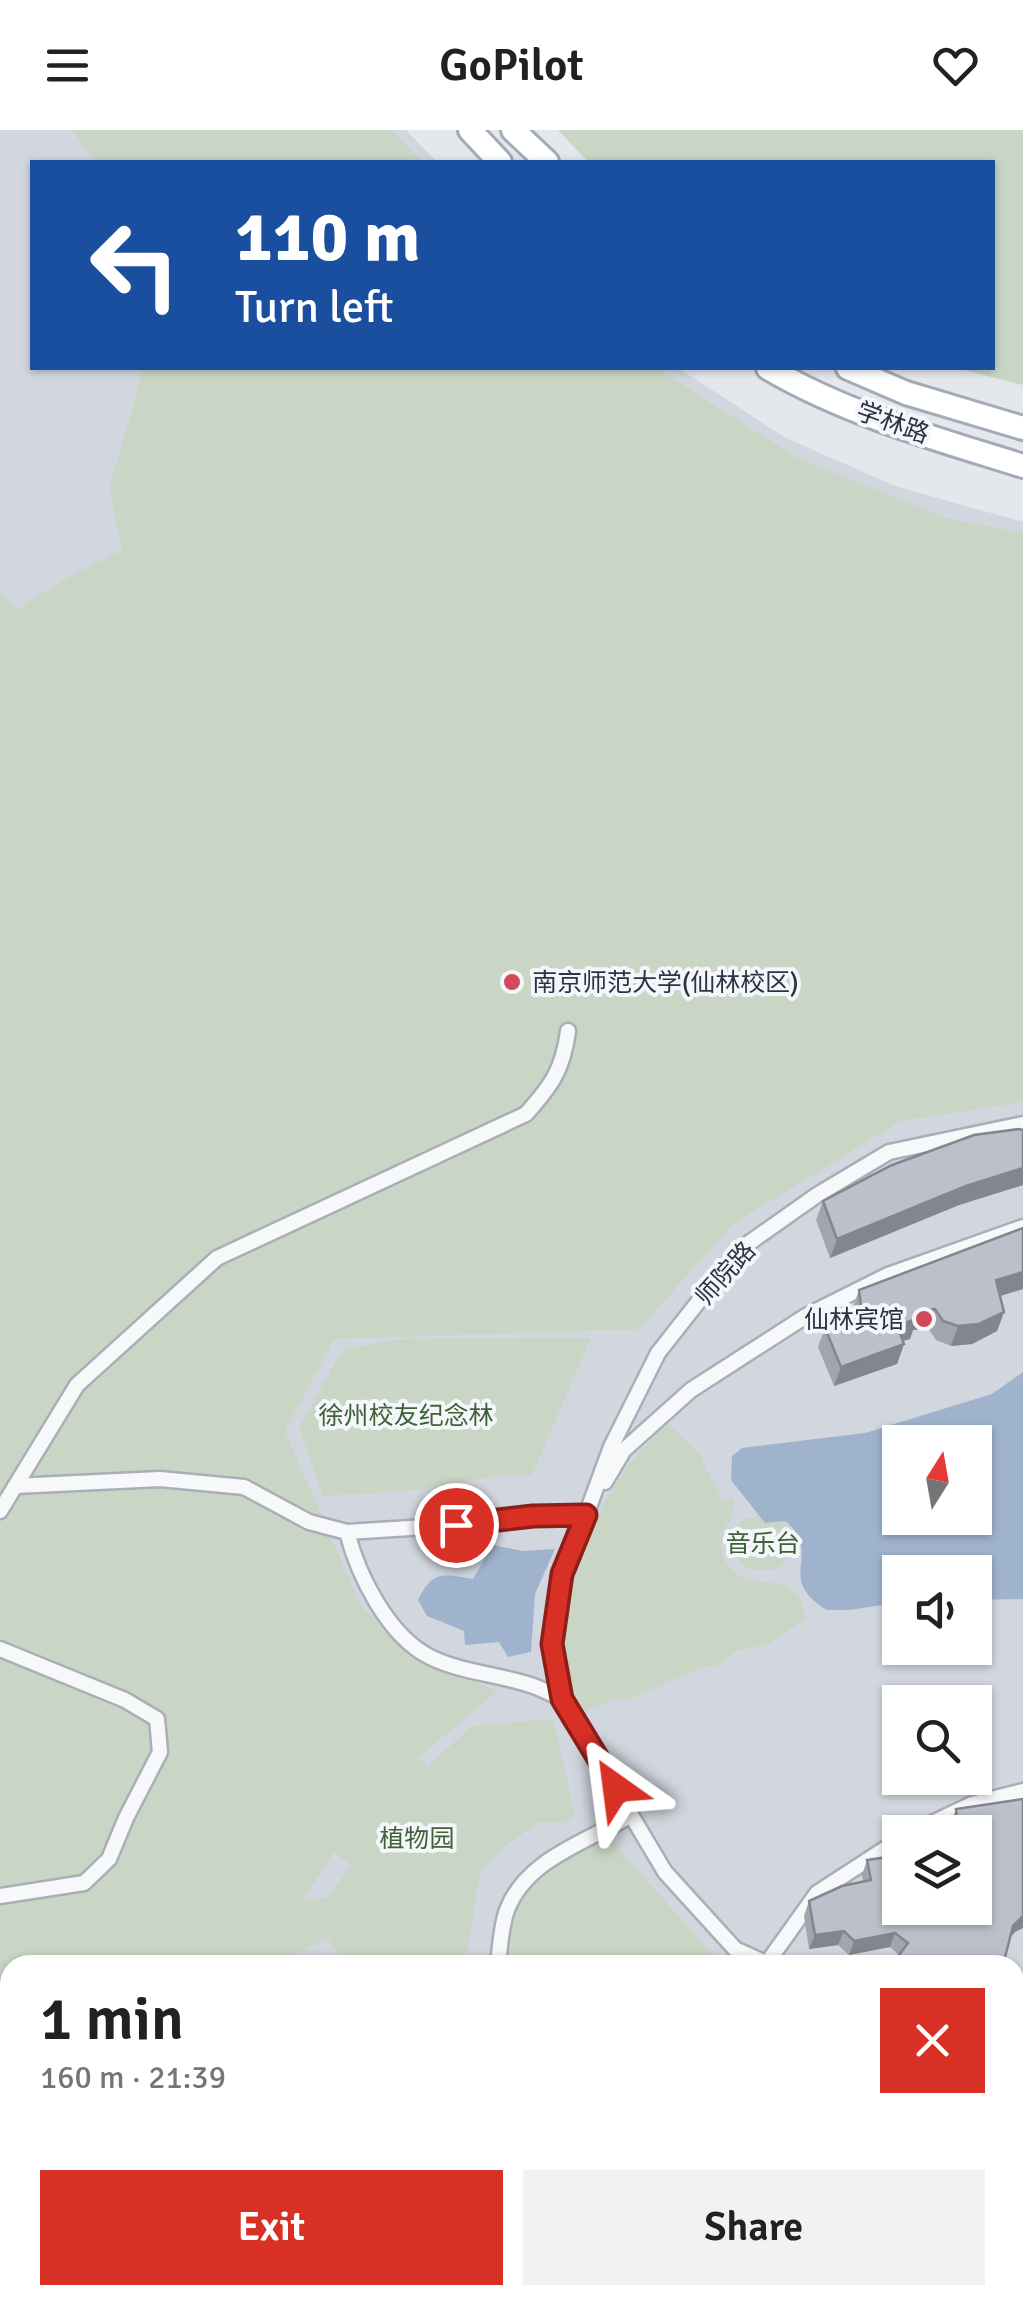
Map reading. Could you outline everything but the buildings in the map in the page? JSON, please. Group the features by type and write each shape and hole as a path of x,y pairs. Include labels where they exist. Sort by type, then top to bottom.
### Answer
{"main road":[{"path":"470,130 498,160"},
{"path":"513,130 544,160"},
{"name":"学林路","path":"772,370 892,424 1023,466"},
{"name":"学林路","path":"853,370 906,393 1023,428"}],"street":[{"path":"0,1511 77,1385 217,1258 526,1114 553,1084 568,1031"},
{"name":"师院路","path":"749,1955 735,1949 665,1872 562,1699 552,1644 562,1574 611,1447 658,1353 738,1250 817,1195 889,1152 1023,1124"},
{"name":"师院路","path":"586,1515 624,1450 708,1380 806,1316 888,1275 1023,1227"},
{"path":"15,1486 160,1480 244,1487 308,1522 347,1532 586,1515"},
{"path":"347,1532 353,1556 374,1599 398,1630 428,1656 528,1684 562,1699"},
{"path":"0,1649 125,1700 157,1720 160,1752 109,1859 84,1883 0,1896"},
{"path":"949,1815 972,1804 1023,1791"},
{"path":"500,1955 506,1912 521,1883 558,1854 632,1816"},
{"path":"775,1955 817,1893 882,1852"}],"shaded area":[{"name":"南京师范大学(仙林校区)","path":"0,130 406,130 435,160 30,160 30,370 681,370 786,438 895,486 1023,522 1023,1955 0,1955"}],"green space":[{"path":"72,130 391,130 421,160 94,160"},
{"path":"558,130 1023,130 1023,385 964,370 995,370 995,160 586,160"},
{"name":"南京师范大学(仙林校区)","path":"143,370 659,370 796,457 950,519 1023,533 1023,1102 901,1121 734,1223 639,1329 334,1339 285,1431 360,1604 409,1656 498,1691 418,1758 428,1767 471,1726 553,1719 575,1813 565,1823 538,1822 480,1871 467,1955 339,1955 327,1938 293,1955 0,1955 0,590 16,610 122,550 109,489","holes":["334,1852 351,1865 328,1897 302,1901"]},
{"name":"徐州校友纪念林","path":"591,1338 532,1475 505,1475 408,1491 323,1496 299,1427 343,1349 402,1339"},
{"path":"668,1424 698,1452 723,1500 734,1499 721,1544 729,1567 740,1576 793,1591 801,1601 804,1620 769,1644 737,1651 721,1664 700,1668 631,1699 617,1699 584,1711 569,1680 565,1643 576,1573 588,1538 623,1474"},
{"name":"音乐台","path":"759,1514 785,1521 789,1528 791,1546 778,1569 750,1570 735,1552 734,1538 740,1524 745,1517 751,1519"},
{"path":"602,1830 713,1955 499,1955 517,1899"}],"water":[{"path":"1023,1372 1023,1599 992,1600 992,1555 882,1555 882,1605 827,1610 803,1587 801,1544 796,1533 785,1521 765,1523 731,1480 732,1456 742,1448 882,1428 882,1535 992,1535 992,1425 891,1425 992,1394"},
{"path":"493,1545 523,1551 555,1549 535,1594 531,1652 508,1657 499,1642 465,1645 464,1631 427,1616 418,1600 429,1583 440,1576 473,1579"}],"place":[{"name":"南京师范大学(仙林校区)","path":"512,982"},
{"name":"仙林宾馆","path":"924,1319"}],"route":[{"path":"456,1525 533,1516 586,1515 562,1574 552,1644 562,1699 616,1788"}],"park label":[{"name":"植物园","path":"417,1838"}]}
